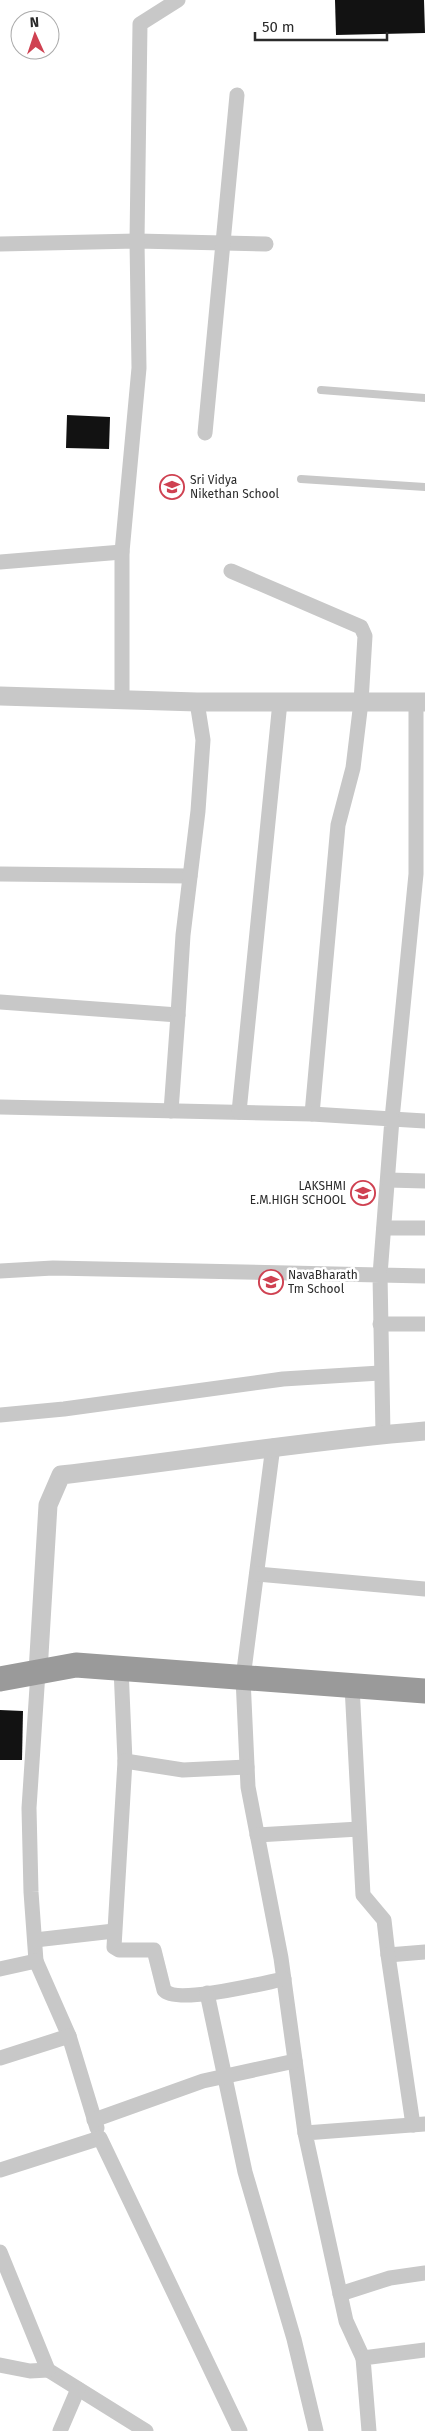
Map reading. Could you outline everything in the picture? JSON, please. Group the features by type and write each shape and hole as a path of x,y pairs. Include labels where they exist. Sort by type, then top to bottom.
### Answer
{"highway":[{"path":"0,1679 76,1665 425,1691"}],"street":[{"path":"122,699 122,552 139,368 137,241 140,24 178,0"},
{"path":"205,432 224,243 236,95"},
{"path":"0,244 137,241 266,244"},
{"path":"0,562 122,552"},
{"path":"231,571 360,627 365,636 361,702 353,768 338,826 312,1114"},
{"path":"0,696 197,702 420,701 416,874 392,1119 380,1275 380,1373 383,1434"},
{"path":"171,1112 203,740 197,702"},
{"path":"239,1112 280,702"},
{"path":"0,874 190,876"},
{"path":"411,913 425,903"},
{"path":"0,1002 178,1015"},
{"path":"0,1107 312,1114 425,1120"},
{"path":"388,1180 425,1181"},
{"path":"384,1228 425,1228"},
{"path":"0,1271 53,1268 425,1276"},
{"path":"380,1324 425,1324"},
{"path":"0,1415 64,1409 283,1379 380,1373"},
{"path":"240,2431 100,2138 69,2036 36,1961 31,1892 29,1808 48,1505 61,1475 179,1462 273,1446 425,1431"},
{"path":"273,1446 243,1678 248,1787 284,1978 305,2133 346,2321 363,2358 369,2431"},
{"path":"256,1574 425,1589"},
{"path":"122,1668 125,1761 114,1947 116,1950 155,1952 166,1994 183,1997 284,1978"},
{"path":"305,2133 419,2125 388,1955 384,1920 363,1895 352,1686"},
{"path":"125,1761 183,1770 247,1767"},
{"path":"257,1835 359,1829"},
{"path":"35,1940 114,1931"},
{"path":"388,1955 425,1952"},
{"path":"0,1969 36,1961"},
{"path":"207,1993 245,2172 294,2339 316,2431"},
{"path":"0,2058 69,2036"},
{"path":"94,2120 203,2081 295,2060"},
{"path":"0,2170 100,2138"},
{"path":"0,2252 48,2370 146,2431"},
{"path":"340,2294 390,2278 425,2273"},
{"path":"363,2358 425,2350"},
{"path":"0,2365 30,2371 48,2370"},
{"path":"60,2431 78,2389"}],"lane":[{"path":"321,390 425,398"},
{"path":"301,479 425,487"}],"building":[{"path":"335,0 424,0 425,33 336,35"},
{"path":"67,415 110,417 109,449 66,448"},
{"path":"0,1710 23,1711 22,1760 0,1760"}],"place":[{"name":"Sri Vidya Nikethan School","path":"172,487"},
{"name":"LAKSHMI E.M.HIGH SCHOOL","path":"363,1193"},
{"name":"NavaBharath Tm School","path":"271,1282"}]}
